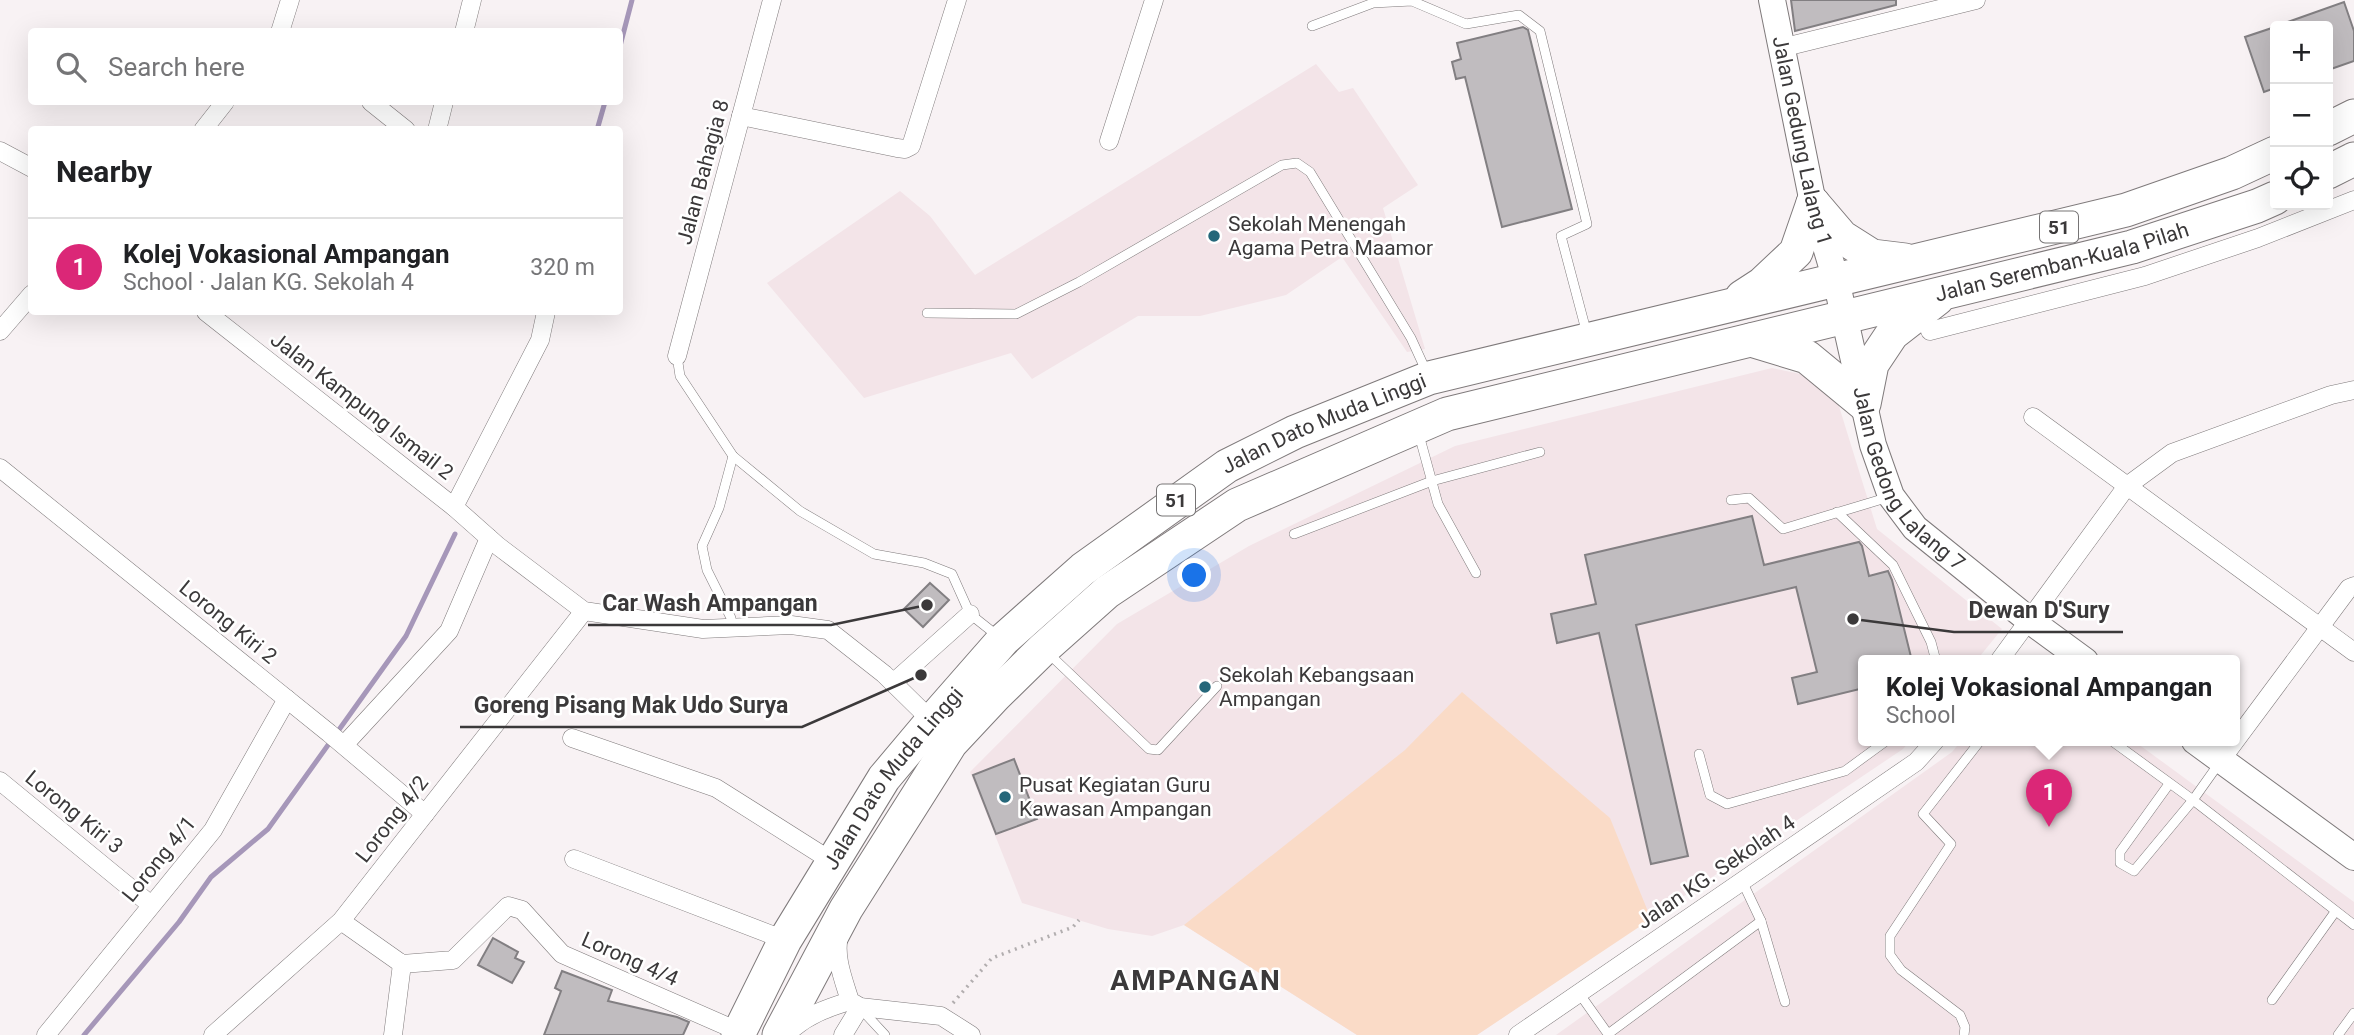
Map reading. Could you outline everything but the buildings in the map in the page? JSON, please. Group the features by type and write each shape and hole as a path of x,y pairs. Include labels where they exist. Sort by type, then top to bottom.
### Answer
{"highway":[{"path":"2333,126 2354,116"},
{"name":"Jalan Seremban-Kuala Pilah","path":"1836,280 2126,210 2232,173 2270,155"},
{"path":"2333,170 2354,159"},
{"name":"Jalan Seremban-Kuala Pilah","path":"1844,317 2132,247 2270,200"},
{"path":"1728,306 1762,284 1796,252 1813,204 1842,237 1872,256 1916,261"},
{"name":"Jalan Dato Muda Linggi","path":"739,1034 785,940 832,862 884,778 932,721 1003,640 1083,569 1227,466 1295,432 1429,378 1836,280"},
{"path":"1751,340 1807,357 1864,404 1872,365 1892,334 1945,293"},
{"name":"Jalan Dato Muda Linggi","path":"779,1035 846,909 951,743 1043,649 1107,593 1237,505 1447,414 1844,317"}],"street":[{"path":"283,28 290,0"},
{"path":"465,28 472,0"},
{"name":"Jalan Bahagia 8","path":"677,356 772,0"},
{"path":"741,116 897,148 905,149 911,146 957,0"},
{"path":"1108,141 1154,0"},
{"name":"Jalan Gedung Lalang 1","path":"1772,0 1813,204 1844,317"},
{"path":"1781,48 1976,0"},
{"path":"206,126 223,105"},
{"path":"375,105 401,126"},
{"path":"438,126 443,105"},
{"path":"0,151 28,166"},
{"path":"1930,331 2145,275 2258,238 2354,201"},
{"path":"0,331 28,298"},
{"name":"Jalan Kampung Ismail 2","path":"210,315 584,611"},
{"path":"454,507 540,340 546,315"},
{"name":"Jalan Gedong Lalang 7","path":"1844,317 1873,445 1891,496 1915,528 2077,655"},
{"path":"2003,655 2127,486 2172,453 2354,390"},
{"path":"2034,417 2354,652"},
{"name":"Lorong Kiri 2","path":"0,468 344,744 425,814"},
{"path":"344,744 449,631 489,538"},
{"path":"2240,734 2319,627 2349,588 2354,586"},
{"path":"584,611 703,629 791,625 828,630 893,683 932,721"},
{"name":"Lorong 4/2","path":"213,1035 341,921 584,611"},
{"path":"893,683 970,614"},
{"name":"Lorong 4/1","path":"46,1035 214,830 287,699"},
{"path":"572,738 716,788 832,862"},
{"name":"Jalan KG. Sekolah 4","path":"1518,1035 1916,762 1930,746"},
{"path":"2202,746 2354,857"},
{"path":"2221,760 2231,746"},
{"name":"Lorong Kiri 3","path":"0,781 151,905"},
{"path":"574,859 785,940"},
{"name":"Lorong 4/4","path":"402,964 453,960 508,906 522,910 562,954 739,1034"},
{"path":"843,1035 855,1004 839,965 837,944 846,909"},
{"path":"341,921 402,964 393,1035"},
{"path":"786,1035 802,1020 825,1009 855,1004 941,1016 971,1035"}],"lane":[{"path":"1312,26 1373,3 1412,1 1466,24 1519,15 1540,31 1587,224 1561,236 1589,340"},
{"path":"927,313 1016,314 1079,282 1282,165 1297,163 1310,173 1410,338 1429,378"},
{"path":"677,356 680,376 733,456 800,511 873,554 924,563 952,574 970,614 1003,640"},
{"path":"1417,426 1438,504 1476,573"},
{"path":"1294,534 1432,481 1540,452"},
{"path":"732,629 732,618 707,570 702,546 719,508 733,456"},
{"path":"1731,500 1749,498 1783,529 1891,496"},
{"path":"1838,512 1893,565 1931,642 1934,655"},
{"path":"1043,649 1149,749 1158,750 1217,686"},
{"path":"1699,754 1710,795 1727,804 1845,772 1879,746"},
{"path":"1964,1035 1965,1027 1960,1015 1901,970 1890,955 1890,936 1951,844 1923,814 1976,746"},
{"path":"2119,746 2354,925"},
{"path":"2169,784 2120,852 2120,863 2134,871 2193,800 2221,760"},
{"path":"1742,881 1761,922 1786,1002"},
{"path":"2272,1000 2335,912"},
{"path":"1579,993 1607,1034 1761,922"},
{"path":"855,1004 885,1035"},
{"path":"2338,1035 2354,1013"}],"path":[{"path":"941,1016 992,958 1073,927 1079,920"}],"shaded area":[{"name":"Sekolah Menengah Agama Petra Maamor","path":"1316,64 1339,92 1353,88 1418,185 1383,208 1425,349 1407,352 1342,257 1286,295 1200,316 1138,316 1032,379 1011,353 864,398 767,283 900,191 930,216 975,275"},
{"path":"1772,368 1805,375 1838,403 1877,529 2002,629 1981,655 1858,655 1858,746 1906,746 1903,749 1477,1035 1357,1035 1184,925 1152,936 1108,929 1022,903 970,772 1117,624 1249,546 1455,446"},
{"path":"1462,692 1610,818 1651,919 1477,1035 1357,1035 1184,925 1405,750"},
{"path":"1957,746 2141,746 2354,902 2354,1035 1556,1035"}],"waterway":[{"path":"623,34 632,0"},
{"path":"598,126 604,105"},
{"path":"84,1035 179,922 211,877 268,829 406,636 455,534"}],"place":[{"name":"Sekolah Menengah Agama Petra Maamor","path":"1214,236"},
{"name":"Car Wash Ampangan","path":"927,605"},
{"name":"Dewan D'Sury","path":"1853,619"},
{"name":"Goreng Pisang Mak Udo Surya","path":"921,675"},
{"name":"Sekolah Kebangsaan Ampangan","path":"1205,687"},
{"name":"Pusat Kegiatan Guru Kawasan Ampangan","path":"1005,797"},
{"name":"Kolej Vokasional Ampangan","path":"2049,827"}],"district":[{"name":"AMPANGAN","path":"1196,980"}]}
